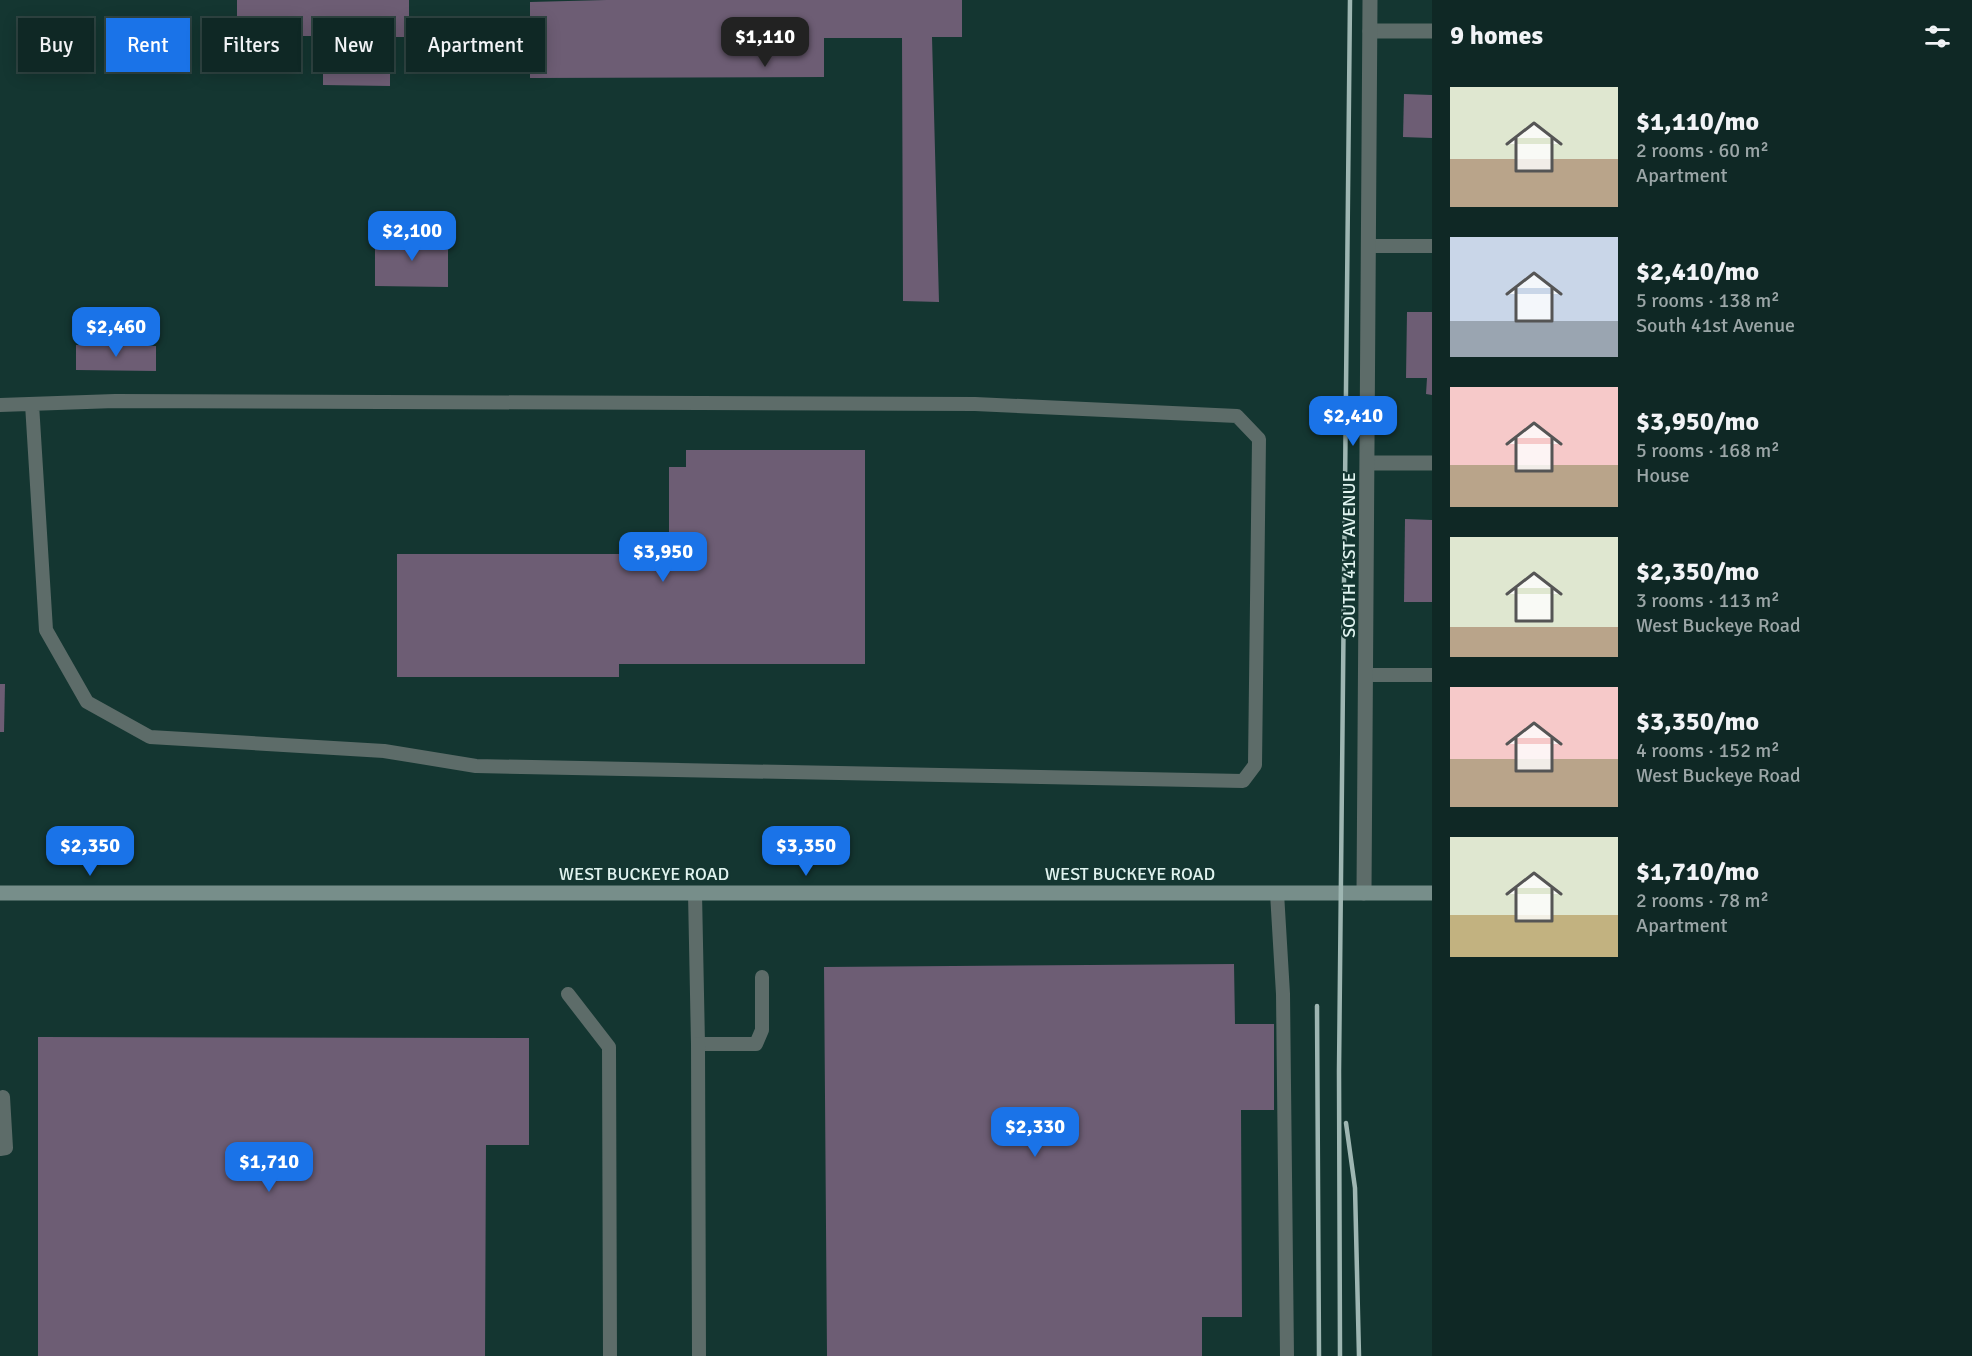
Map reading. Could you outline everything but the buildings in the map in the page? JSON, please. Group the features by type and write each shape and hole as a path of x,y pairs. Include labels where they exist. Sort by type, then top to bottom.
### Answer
{"main road":[{"name":"WEST BUCKEYE ROAD","path":"0,894 1432,893"}],"street":[{"name":"SOUTH 41ST AVENUE","path":"1364,894 1368,675 1370,0"},
{"path":"1370,32 1432,32"},
{"path":"1369,463 1432,463"}],"lane":[{"path":"1370,246 1432,246"},
{"path":"0,405 32,404 139,401 975,404 1237,416 1259,439 1255,765 1243,782 476,766 384,751 150,737 87,702 46,630 32,404"},
{"path":"1368,675 1432,675"},
{"path":"1277,893 1283,994 1287,1356"},
{"path":"695,894 699,1356"},
{"path":"698,1044 756,1044 762,1030 762,977"},
{"path":"568,994 609,1047 610,1356"},
{"path":"0,1149 6,1148 3,1098"}],"railway":[{"path":"1340,1356 1339,1071 1350,0"},
{"path":"1317,1006 1319,1356"},
{"path":"1346,1123 1355,1188 1359,1356"}]}
